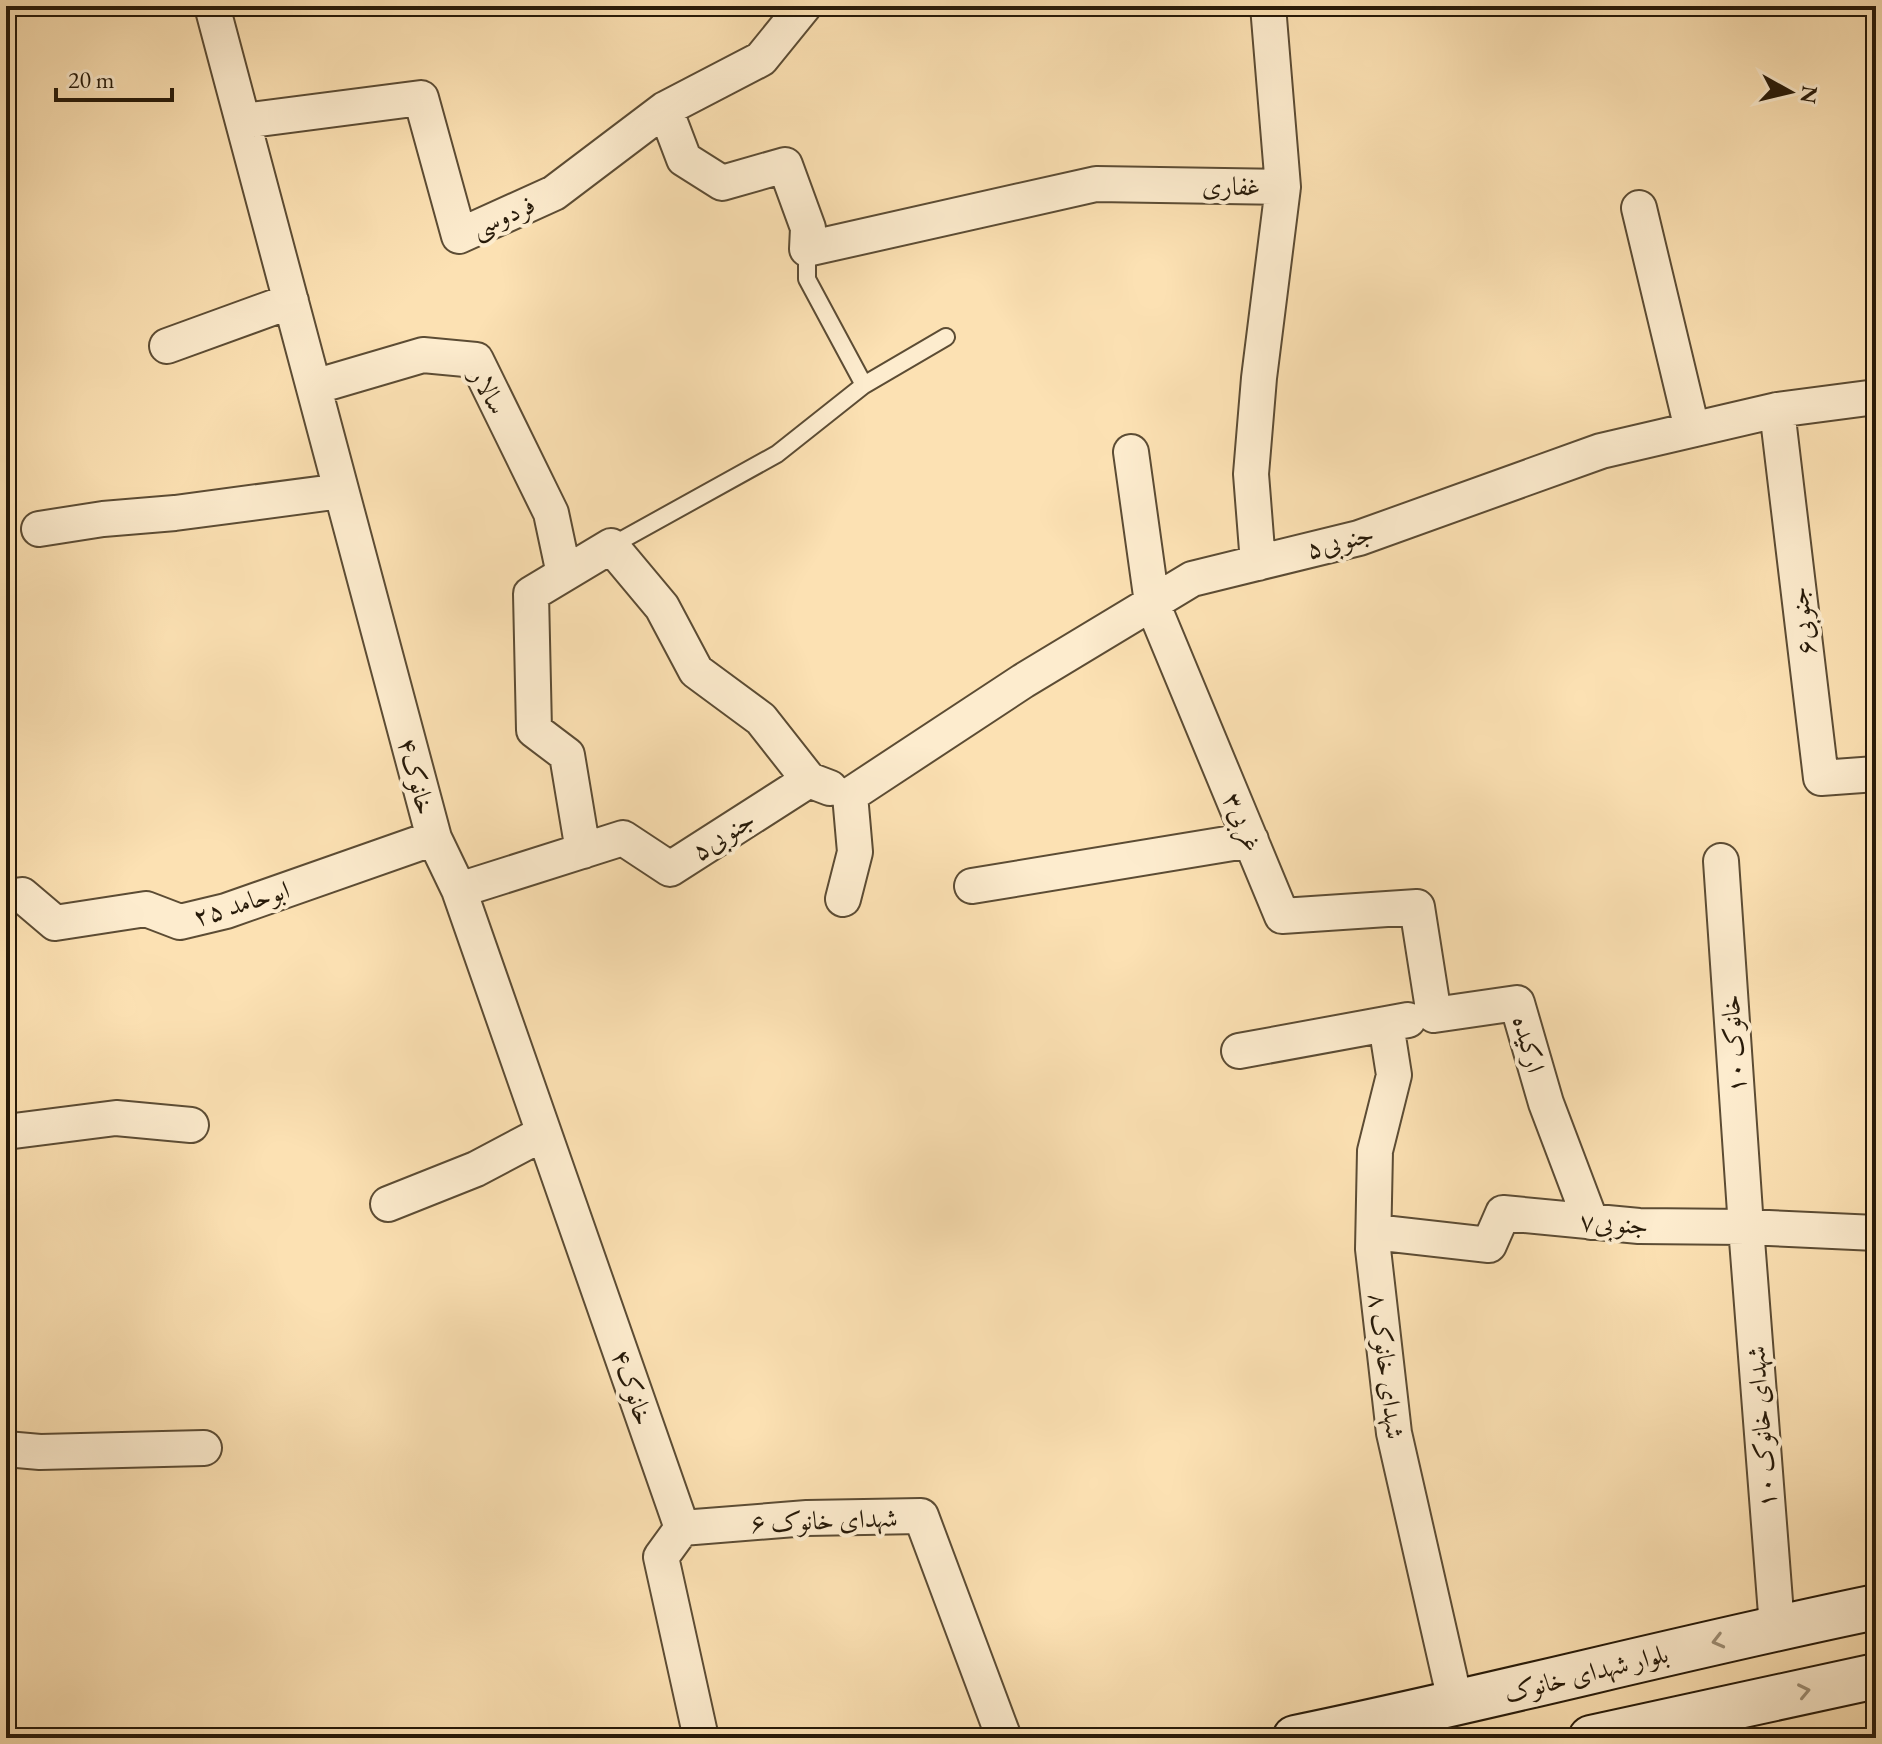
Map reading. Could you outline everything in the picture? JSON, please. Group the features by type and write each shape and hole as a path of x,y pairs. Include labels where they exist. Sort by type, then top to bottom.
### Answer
{"main road":[{"name":"بلوار شهدای خانوک","path":"1295,1738 1456,1705 1777,1627 1876,1607"},
{"path":"1591,1738 1712,1725 1876,1676"}],"street":[{"name":"خانوک۴","path":"212,6 434,838 459,890 682,1528"},
{"name":"فردوسی","path":"243,121 421,98 459,236 554,193 665,109 761,59 804,6"},
{"path":"1268,6 1283,187"},
{"path":"665,109 684,159 722,183 785,165 808,228 807,249"},
{"name":"غفاری","path":"807,249 1096,184 1283,187 1259,378 1251,474 1258,563"},
{"path":"1639,208 1692,429"},
{"path":"167,346 291,301"},
{"name":"سالار","path":"314,387 423,355 476,360 551,513 564,574"},
{"name":"جنوبی۵","path":"850,795 1023,681 1192,579 1359,538 1601,451 1777,410 1876,397"},
{"name":"جنوبی۶","path":"1777,410 1821,778 1876,774"},
{"name":"غربی۳","path":"1131,452 1152,603 1282,916 1417,907 1434,1015"},
{"path":"39,529 341,491"},
{"path":"583,851 567,755 534,730 531,594 611,546 662,607 696,671 761,719 809,780 850,795 855,852 843,899"},
{"name":"جنوبی۵","path":"459,890 623,838 670,869 809,780"},
{"name":"ابوحامد ۲۵","path":"6,897 22,895 55,923 146,909 180,922 226,911 434,838"},
{"path":"972,886 1251,840"},
{"name":"خانوک ۱۰","path":"1721,861 1746,1227"},
{"name":"ارکیده","path":"1434,1015 1517,1003 1546,1103 1591,1222"},
{"path":"1239,1051 1434,1015"},
{"name":"شهدای خانوک ۸","path":"1386,1024 1394,1075 1375,1151 1373,1249 1394,1433 1456,1705"},
{"path":"6,1132 116,1118 191,1125"},
{"path":"388,1204 476,1169 544,1133"},
{"name":"جنوبی۷","path":"1374,1232 1489,1245 1503,1213 1639,1226 1876,1233"},
{"name":"شهدای خانوک ۱۰","path":"1746,1227 1777,1627"},
{"path":"6,1449 40,1452 204,1448"},
{"name":"شهدای خانوک ۶","path":"682,1528 807,1518 921,1516 1004,1738"},
{"path":"682,1528 661,1557 701,1738"}],"lane":[{"path":"807,249 807,279 864,385"},
{"path":"611,546 777,454 864,385 946,337"}]}
